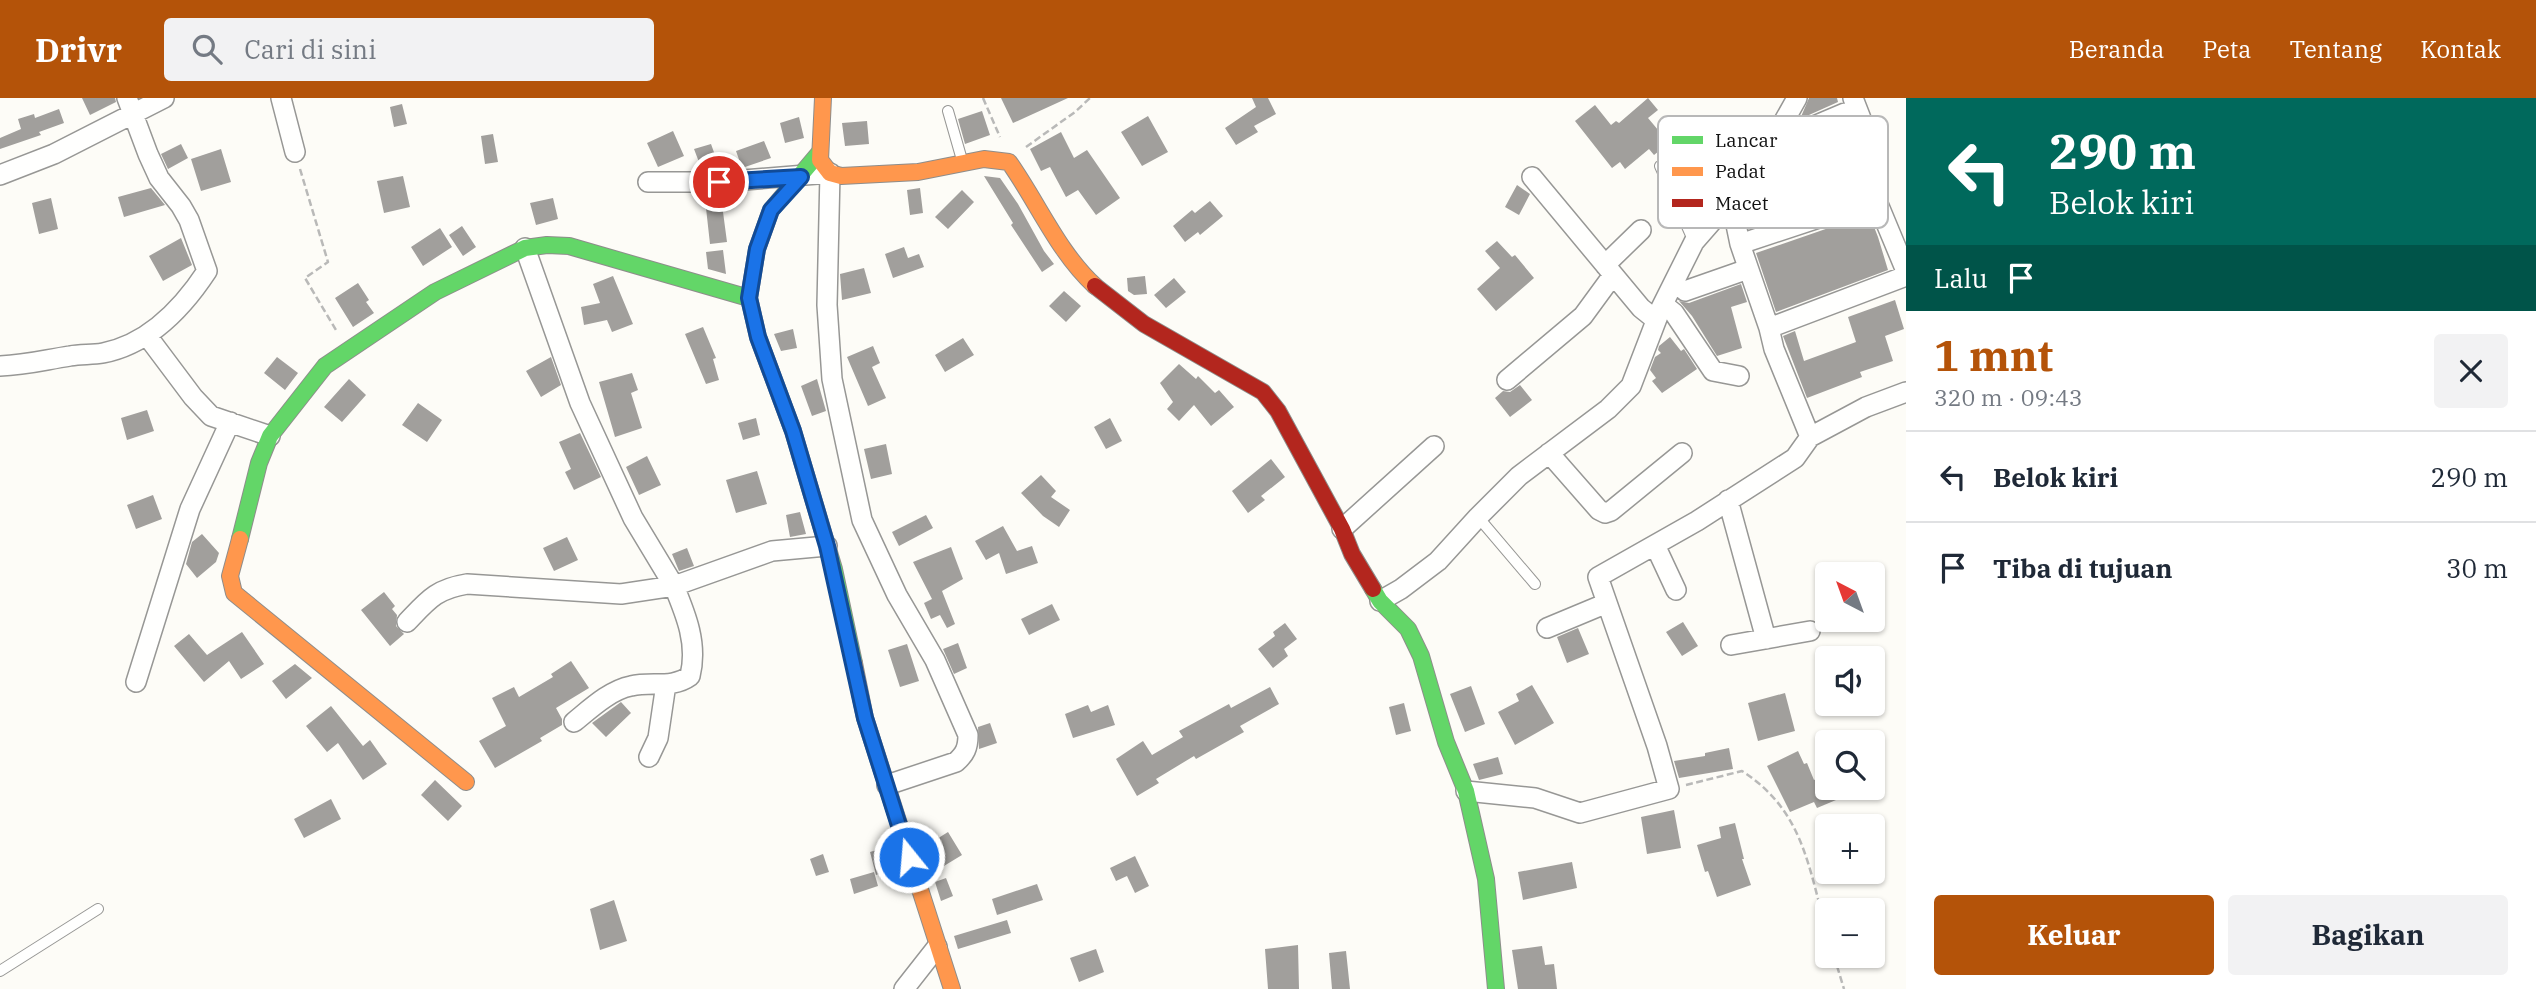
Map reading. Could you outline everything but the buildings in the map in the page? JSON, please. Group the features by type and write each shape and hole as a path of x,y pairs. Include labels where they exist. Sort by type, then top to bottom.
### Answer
{"street":[{"path":"0,175 54,154 130,105 164,98"},
{"path":"281,98 295,152"},
{"path":"823,98 820,160 830,173 827,305 832,379 862,520 897,595 935,660 968,735 968,746 964,755 956,762 887,785"},
{"path":"1787,116 1797,98"},
{"path":"1853,98 1860,116"},
{"path":"0,366 31,365 71,356 102,353 126,347 148,337 198,286 208,267 181,206 159,178 130,105"},
{"path":"820,152 771,210 757,249 749,298 758,337 793,431 827,546 865,718 952,989"},
{"path":"648,182 719,182 830,173 841,176 891,175 984,159 1009,162 1032,195 1058,243 1092,284 1144,324 1263,392 1278,411 1342,529 1352,554 1380,601 1408,629 1421,656 1446,742 1466,790 1486,879 1496,989"},
{"path":"1532,177 1641,309 1658,314 1669,309 1713,371 1739,376"},
{"path":"1888,193 1906,242"},
{"path":"1380,601 1438,561 1519,476 1608,409 1631,386 1658,314 1694,242 1706,228"},
{"path":"1737,228 1774,349 1810,437"},
{"path":"1740,244 1788,228"},
{"path":"1769,328 1906,273 1888,228"},
{"path":"1507,380 1583,316 1609,270 1641,230"},
{"path":"466,782 234,593 230,576 259,463 270,436 325,366 435,292 525,248 569,246 749,298"},
{"path":"525,248 580,403 633,518 674,586 688,620 693,666 691,676 681,682 629,686 605,698 574,722"},
{"path":"1685,291 1748,269"},
{"path":"148,337 193,397 211,416 270,436"},
{"path":"1466,790 1535,798 1580,813 1669,789 1657,746 1598,577 1795,458 1810,437 1866,407 1906,392"},
{"path":"136,682 190,509 230,422"},
{"path":"1342,529 1434,446"},
{"path":"1549,453 1599,510 1605,513 1611,511 1682,453"},
{"path":"1728,500 1766,639"},
{"path":"1654,545 1676,590"},
{"path":"407,622 432,595 450,587 467,584 621,594 674,586 772,551 827,546"},
{"path":"1547,628 1607,603"},
{"path":"1731,645 1810,631"},
{"path":"649,757 658,738 666,684"},
{"path":"904,989 937,947"}],"lane":[{"path":"948,111 963,163"},
{"path":"1688,228 1694,242"},
{"path":"1478,517 1535,584"},
{"path":"0,971 98,909"}],"path":[{"path":"983,98 1009,162 1090,98"},
{"path":"295,152 328,262 305,278 349,349"},
{"path":"1669,789 1742,771 1758,782 1774,797 1799,835 1817,898"},
{"path":"1838,968 1844,989"}],"traffic: fast":[{"path":"820,152 771,210 757,249 749,298 758,337 793,431 834,569 854,663"},
{"path":"240,539 259,463 270,436 325,366 435,292 525,248 569,246 749,298"},
{"path":"1373,589 1380,601 1408,629 1421,656 1446,742 1466,791 1486,879 1496,989"}],"traffic: slow":[{"path":"823,98 820,160 830,173 841,176 918,172 984,159 1009,162 1059,243 1095,286"},
{"path":"240,539 230,576 234,593 466,782"},
{"path":"854,663 865,718 952,989"}],"traffic: jam":[{"path":"1095,286 1144,324 1263,392 1278,411 1373,589"}],"route":[{"path":"719,182 801,177 771,210 757,249 749,298 758,337 793,431 834,569 865,718 909,857"}]}
